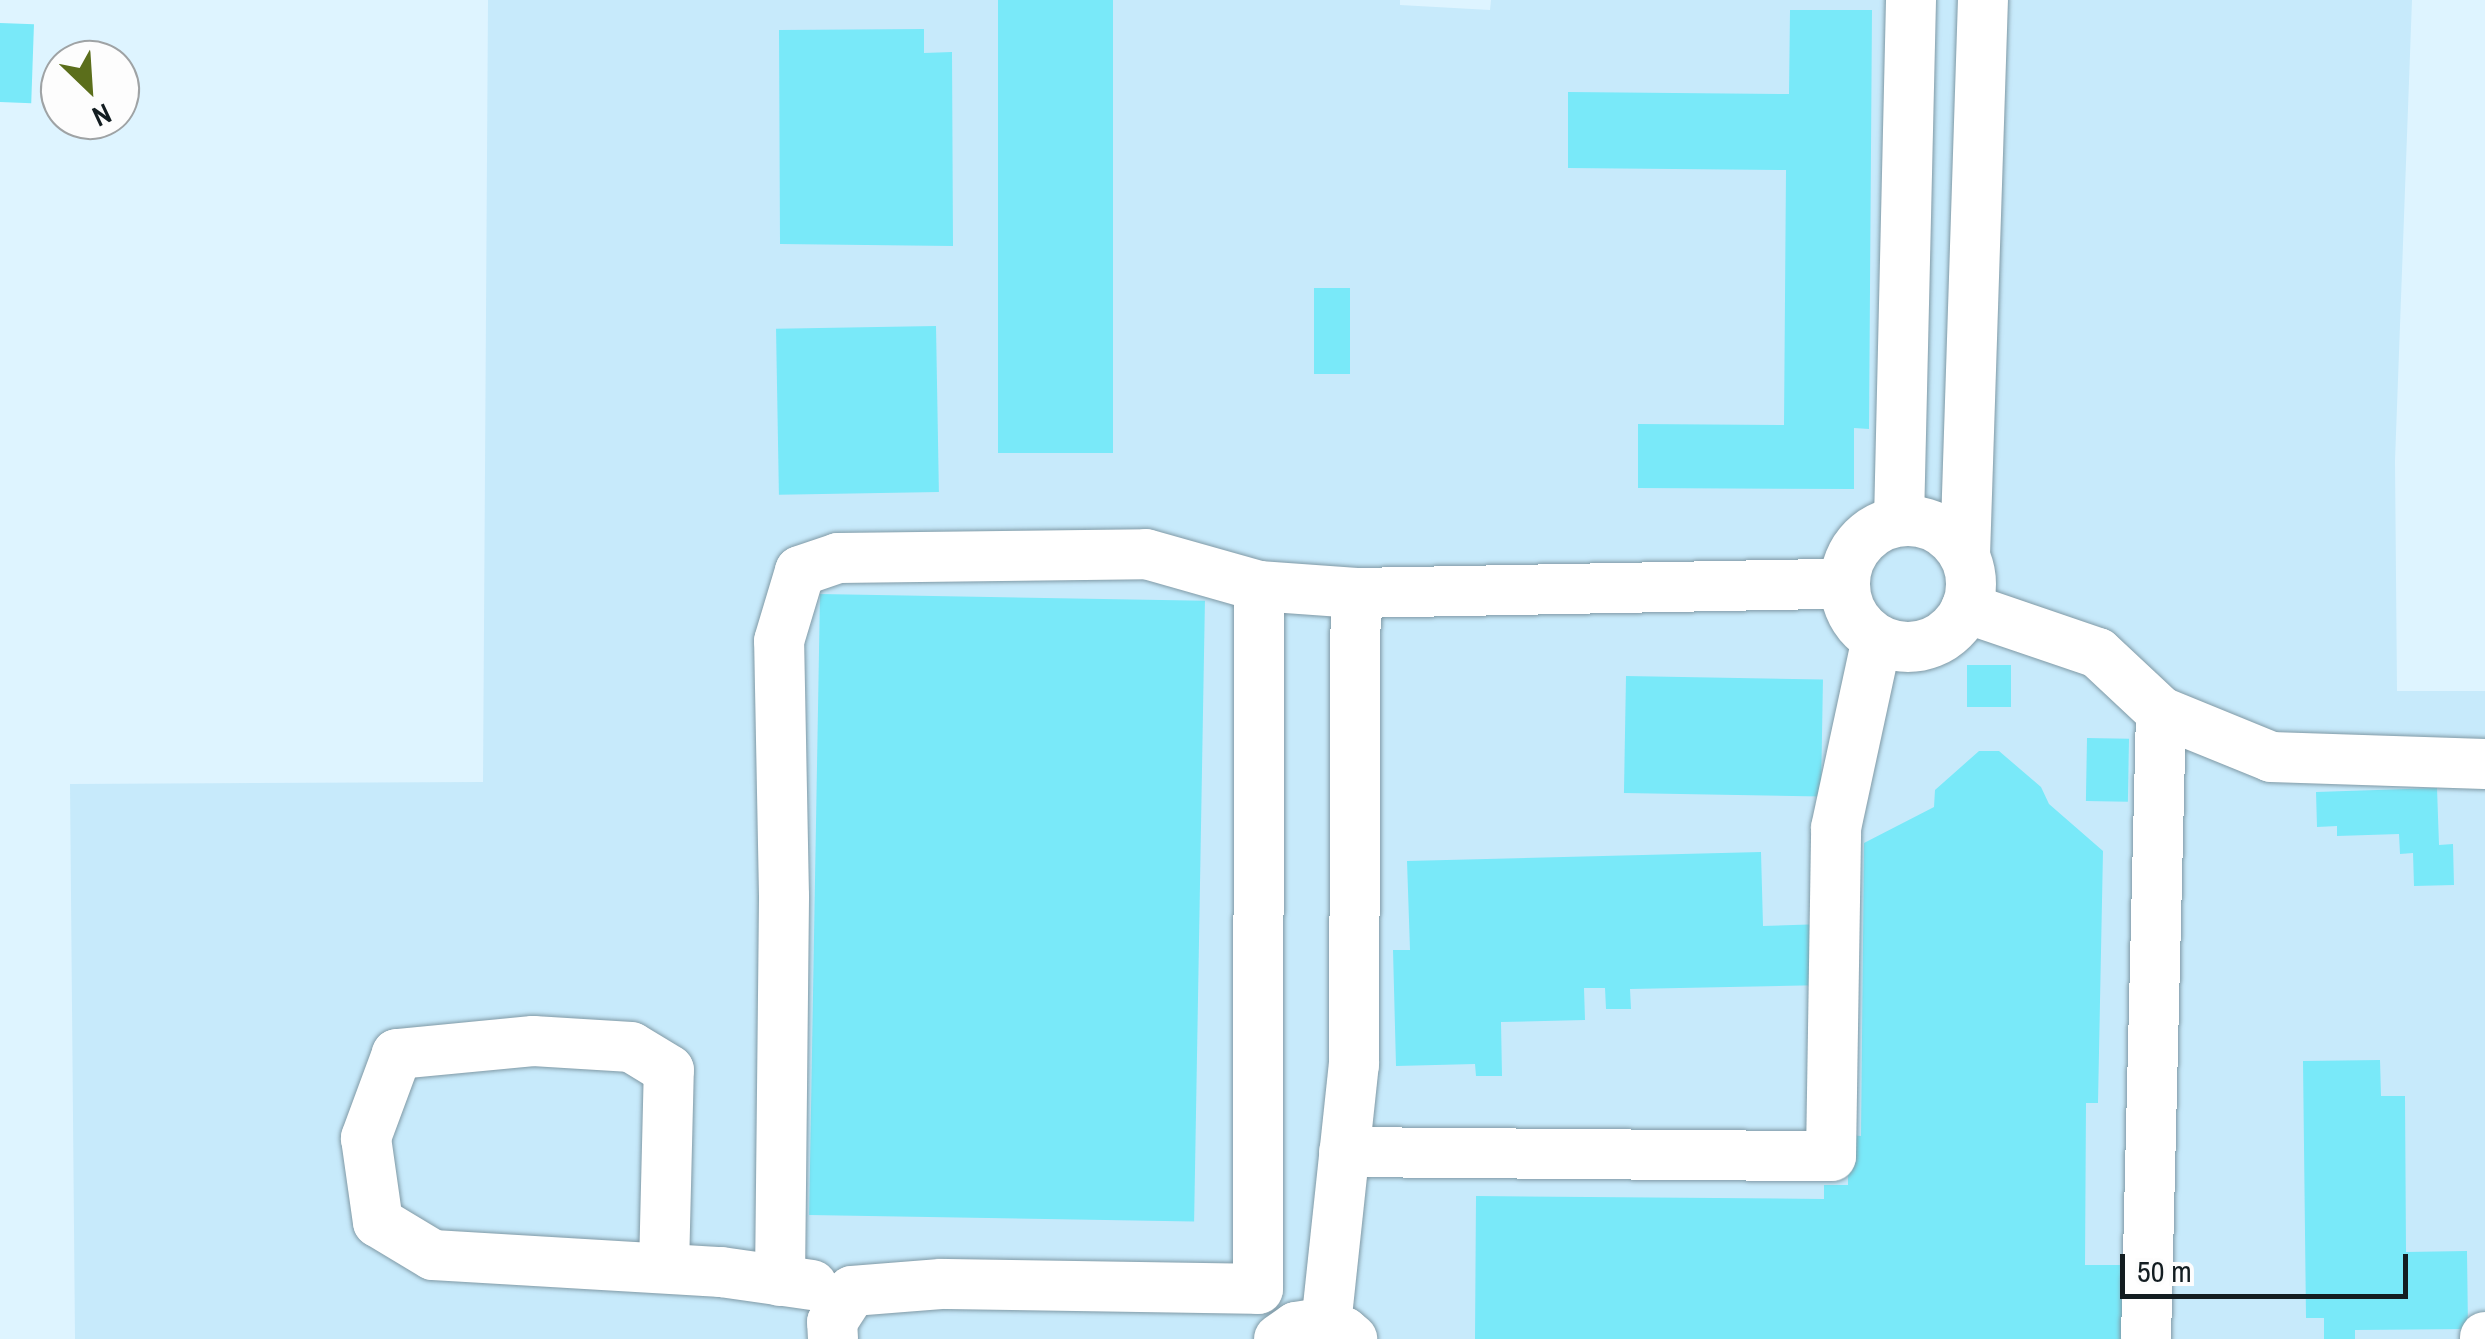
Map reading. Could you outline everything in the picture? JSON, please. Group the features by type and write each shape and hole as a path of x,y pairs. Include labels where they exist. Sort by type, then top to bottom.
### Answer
{"lane":[{"path":"1899,521 1911,0"},
{"path":"1966,556 1943,530 1922,522 1899,521 1878,528 1861,541 1849,560 1844,584 1857,622 1877,640 1898,646 1920,646 1940,639 1959,622 1972,587 1966,556 1984,0"},
{"path":"780,1281 784,896 779,641 800,571 838,558 1146,554 1260,586 1356,593 1844,584"},
{"path":"1260,586 1258,1289 1277,1339 1296,1327 1340,1332 1344,1152 1354,1065 1356,593"},
{"path":"1966,608 2098,653 2161,712 2272,757 2485,764"},
{"path":"1344,1152 1830,1156 1836,828 1877,640"},
{"path":"2146,1339 2161,712"},
{"path":"664,1268 668,1070 631,1048 533,1041 396,1054 366,1138 378,1222 433,1255 664,1268 852,1291 941,1284 1258,1289"},
{"path":"833,1339 832,1322 852,1291"}],"shaded area":[{"path":"488,0 1400,0 1400,5 1490,10 1491,0 2412,0 2395,461 2397,691 2485,691 2485,1339 75,1339 70,784 483,782"}],"building":[{"path":"998,0 1113,0 1113,453 998,453"},
{"path":"1790,10 1872,10 1869,429 1854,428 1854,489 1638,488 1638,424 1784,425 1786,170 1568,168 1568,92 1789,94"},
{"path":"0,23 34,24 31,103 0,102"},
{"path":"924,29 924,53 952,52 953,246 780,244 779,30"},
{"path":"1314,288 1350,288 1350,374 1314,374"},
{"path":"936,326 939,492 779,495 776,329"},
{"path":"820,594 1205,601 1194,1222 809,1215"},
{"path":"1967,665 2011,665 2011,707 1967,707"},
{"path":"1626,676 1823,679 1821,796 1624,793"},
{"path":"2087,738 2129,739 2128,802 2086,801"},
{"path":"1979,751 1999,751 2041,787 2049,804 2103,851 2098,1103 2086,1103 2085,1265 2124,1265 2123,1339 1475,1339 1476,1196 1824,1199 1824,1185 1848,1185 1848,1135 1861,1136 1864,843 1934,807 1935,790"},
{"path":"2437,788 2439,845 2453,844 2454,885 2414,886 2413,853 2400,854 2399,834 2337,836 2337,826 2317,827 2316,792"},
{"path":"1761,852 1763,926 1824,924 1826,985 1630,989 1631,1009 1606,1009 1605,988 1584,988 1585,1020 1501,1022 1502,1076 1476,1076 1475,1064 1396,1066 1393,950 1410,950 1407,861"},
{"path":"2380,1060 2381,1096 2405,1096 2406,1252 2467,1251 2468,1329 2355,1330 2355,1339 2324,1339 2324,1318 2306,1318 2303,1061"}]}
